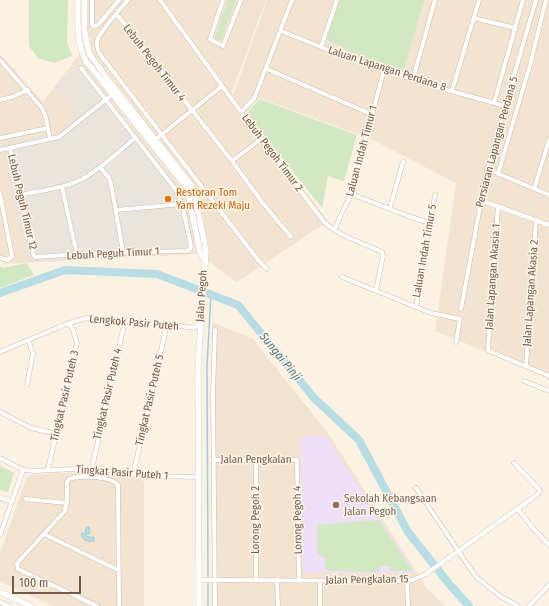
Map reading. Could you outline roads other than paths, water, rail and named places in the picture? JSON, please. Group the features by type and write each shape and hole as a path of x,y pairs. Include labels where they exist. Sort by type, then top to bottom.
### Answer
{"street":[{"name":"Jalan Pegoh","path":"78,0 78,27 82,52 86,60 143,134 187,188 200,252 204,260 198,367 199,606"},
{"path":"85,0 84,28 88,49 95,62 109,82 191,184 206,251 204,260"},
{"path":"92,0 93,26 98,25 118,1"},
{"path":"116,16 128,0"},
{"name":"Lebuh Pegoh Timur 2","path":"160,0 241,112 324,222 346,237 382,252 383,256 376,290"},
{"path":"223,0 210,39 223,46 241,0"},
{"path":"241,112 254,99 267,69 292,0"},
{"path":"321,47 337,0"},
{"path":"413,78 435,0"},
{"path":"452,91 479,0"},
{"path":"494,103 523,0"},
{"name":"Persiaran Lapangan Perdana 5","path":"461,309 480,200 487,169 536,0"},
{"path":"498,174 530,65 546,0"},
{"name":"Lebuh Pegoh Timur 4","path":"267,269 258,260 99,53 97,40 116,16 119,17 191,111 232,161 262,202 291,237"},
{"path":"474,18 515,28"},
{"name":"Laluan Lapangan Perdana 8","path":"281,31 384,70 505,106"},
{"path":"0,60 28,90 42,108 46,118 50,139"},
{"path":"81,68 174,186 182,204 116,210"},
{"path":"267,69 371,114"},
{"name":"Laluan Indah Timur 1","path":"334,230 351,194 371,114 384,70"},
{"path":"109,82 113,94 123,99"},
{"path":"159,154 155,146 155,140 222,86"},
{"path":"0,100 12,97 28,90"},
{"path":"0,150 59,137 113,94"},
{"path":"0,138 48,128"},
{"path":"143,134 155,140"},
{"path":"20,195 79,181 100,167 135,138"},
{"path":"232,161 261,139"},
{"path":"534,189 548,148 549,140"},
{"name":"Lebuh Peguh Timur 12","path":"10,148 33,254 35,257"},
{"path":"390,208 402,162"},
{"path":"100,167 109,178 123,252"},
{"path":"487,169 549,195"},
{"path":"62,186 77,255"},
{"name":"Lebuh Peguh Timur 12","path":"0,194 12,256 8,260 0,258"},
{"path":"351,194 430,223"},
{"name":"Laluan Indah Timur 5","path":"416,306 435,195"},
{"path":"480,200 549,224"},
{"name":"Lebuh Peguh Timur 1","path":"35,257 190,249 191,246 182,204"},
{"name":"Jalan Lapangan Akasia 1","path":"498,206 488,348 489,351 526,366"},
{"name":"Jalan Lapangan Akasia 2","path":"526,366 536,220"},
{"path":"342,277 431,312 460,318 456,342"},
{"name":"Lengkok Pasir Puteh","path":"0,352 68,323 87,318 167,324 193,328 201,323"},
{"name":"Tingkat Pasir Puteh 4","path":"92,468 124,321"},
{"name":"Tingkat Pasir Puteh 3","path":"48,470 77,343 73,330 68,323"},
{"name":"Tingkat Pasir Puteh 5","path":"133,475 167,324"},
{"path":"193,328 200,336"},
{"name":"Jalan Pegoh","path":"214,606 213,362 215,330"},
{"path":"27,385 33,353 28,340"},
{"path":"526,366 549,376"},
{"path":"524,381 549,391"},
{"path":"0,412 30,428 57,434"},
{"name":"Tingkat Pasir Puteh 1","path":"0,458 23,470 36,471 92,468 133,475 198,477"},
{"name":"Jalan Pengkalan","path":"214,460 297,460"},
{"name":"Lorong Pegoh 2","path":"256,460 256,580"},
{"name":"Lorong Pegoh 4","path":"297,460 299,581"},
{"name":"Jalan Pengkalan 15","path":"198,580 413,580 426,574 538,494 540,491 514,463"},
{"path":"0,536 23,470"},
{"path":"97,606 18,569 17,564 64,512 67,503 69,479 87,476 109,480 117,483 118,485 119,606"},
{"path":"416,488 476,577 500,596 518,606"},
{"path":"0,498 12,502"},
{"path":"26,499 67,503"},
{"path":"518,508 531,526 549,545"},
{"path":"44,534 118,570"},
{"path":"277,580 278,606"},
{"path":"320,581 320,606"},
{"path":"407,581 408,606"},
{"path":"529,606 549,585"},
{"path":"0,592 31,606"},
{"path":"0,602 9,606"}],"water":[{"path":"89,527 90,532 89,534 86,534 87,537 94,537 94,541 86,540 81,534 85,533 86,528"}],"waterway":[{"name":"Sungai Pinji","path":"0,293 65,270 157,274 238,305 314,398 359,440 408,532 450,585 469,606"},
{"path":"208,576 207,365 211,295"},
{"path":"208,584 208,606"}],"place":[{"name":"Restoran Tom Yam Rezeki Maju","path":"168,199"},
{"name":"Sekolah Kebangsaan Jalan Pegoh","path":"336,505"}]}
